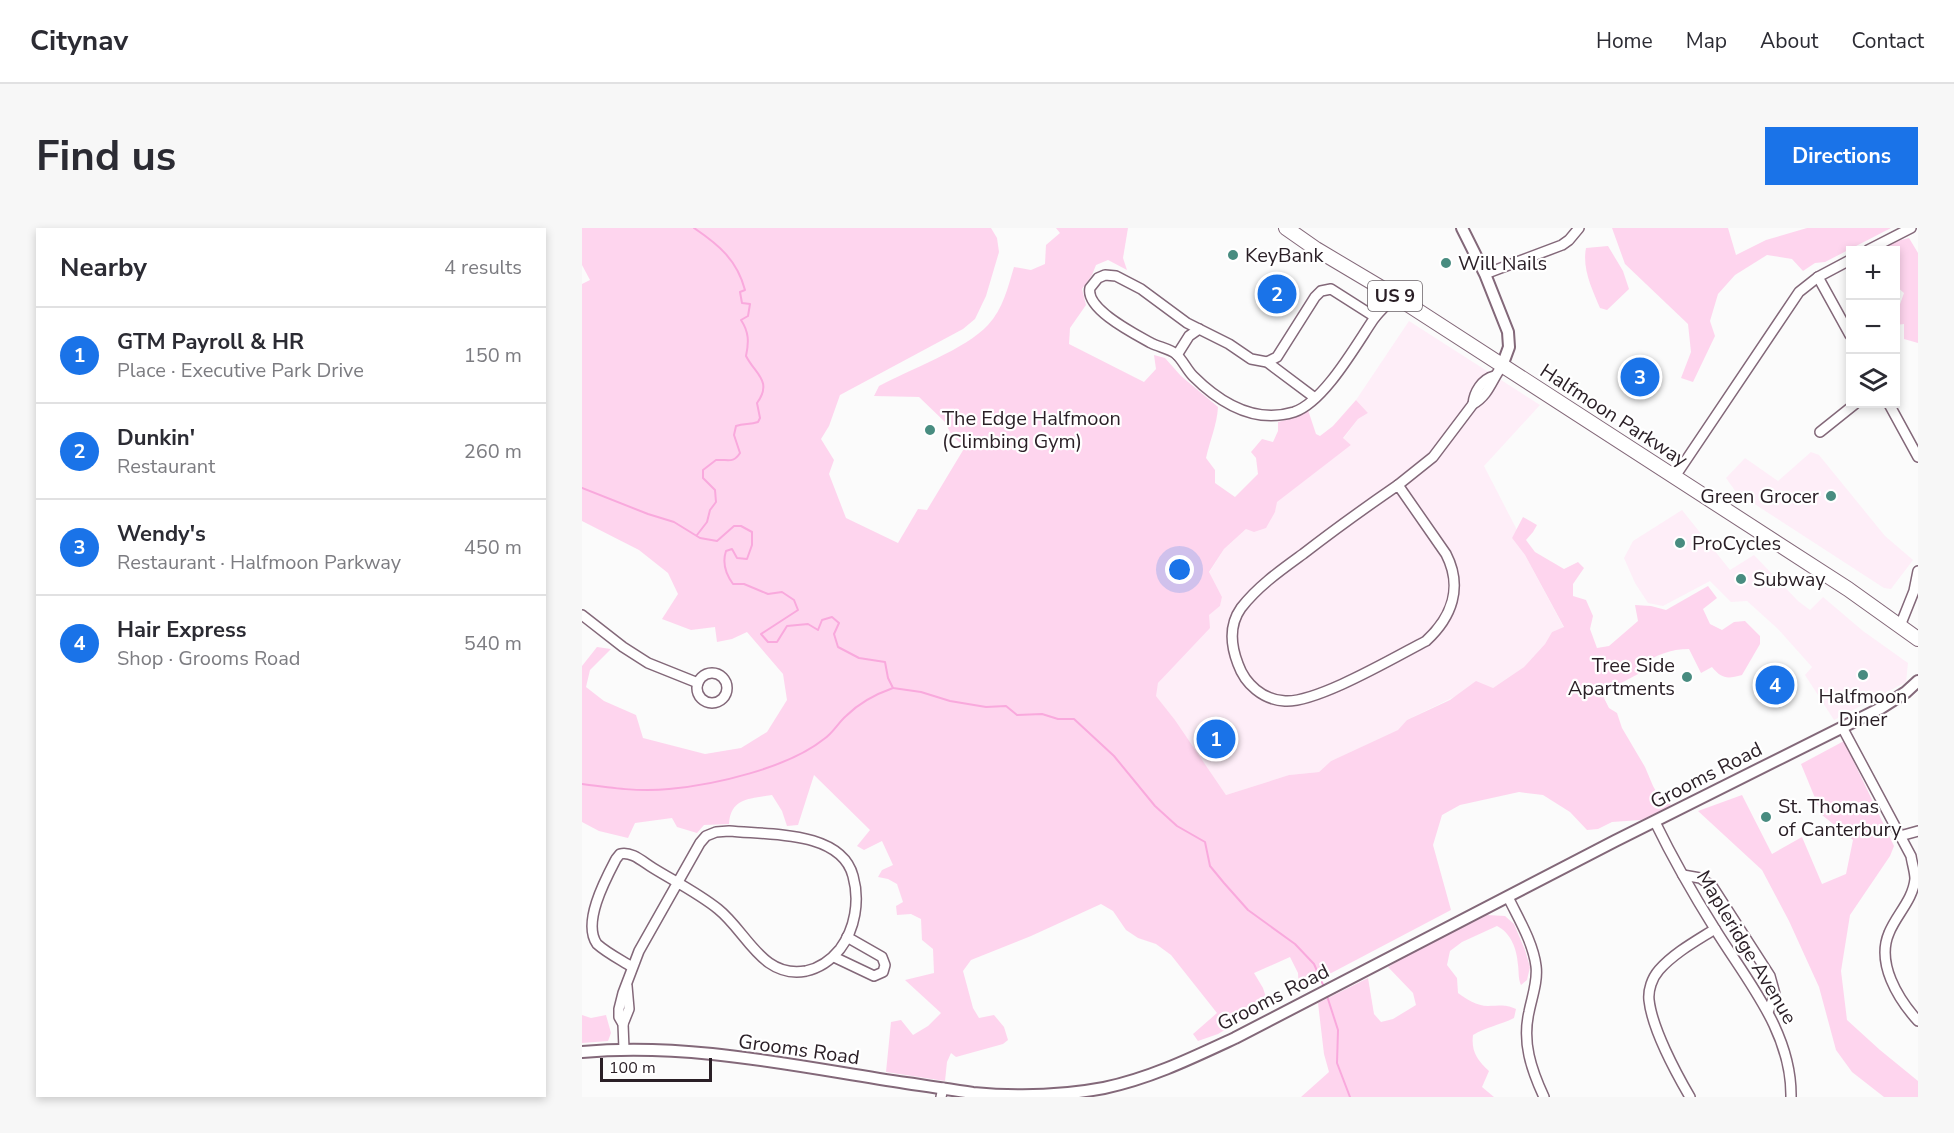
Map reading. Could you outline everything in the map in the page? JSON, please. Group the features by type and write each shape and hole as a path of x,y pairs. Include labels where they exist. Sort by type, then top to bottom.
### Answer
{"main road":[{"name":"Halfmoon Parkway","path":"1286,228 1316,249 1395,296 1498,371 1674,478 1848,589 1918,639"}],"street":[{"path":"1398,485 1451,564 1455,584 1447,616 1437,631 1426,641 1314,696 1286,702 1260,693 1244,678 1233,651 1232,631 1240,610 1273,577 1433,457 1473,404 1492,385 1509,347 1509,332 1485,274 1462,228"},
{"path":"1485,274 1562,245 1580,228"},
{"path":"1876,246 1911,228"},
{"path":"1674,478 1794,300 1808,283 1846,263"},
{"path":"1315,398 1267,362 1251,359 1229,344 1187,322 1142,289 1116,276 1105,275 1098,278 1089,292 1091,301 1099,310 1151,343 1177,355 1192,375 1209,391 1226,403 1263,416 1284,414 1303,408 1315,398 1331,381 1375,317 1395,296"},
{"path":"1818,277 1846,326"},
{"path":"1267,362 1276,357 1321,291 1331,289 1375,317"},
{"path":"1177,355 1189,336 1199,329"},
{"path":"1820,432 1850,408"},
{"path":"1891,408 1918,457"},
{"path":"1900,626 1914,591 1918,571"},
{"path":"582,615 648,663 698,683"},
{"name":"Grooms Road","path":"582,1052 624,1049 695,1052 942,1093 1032,1096 1082,1091 1139,1080 1187,1062 1235,1038 1895,700 1918,681"},
{"path":"1842,727 1911,856 1915,878 1910,896 1889,933 1884,957 1893,984 1905,1005 1918,1021"},
{"name":"Mapleridge Avenue","path":"1655,822 1714,929 1768,1012 1786,1058 1791,1097"},
{"path":"624,1049 623,1024 619,1017 619,1009 632,967 639,951 678,883 706,836 729,831 807,839 840,853 850,866 856,893 856,912 847,937 834,957 819,966 809,970 786,972 757,952 720,911 678,883 629,854 620,855 591,907 588,919 593,939 632,967"},
{"path":"1900,836 1918,831"},
{"path":"1683,875 1700,878 1712,886 1770,976 1775,994 1768,1012"},
{"path":"1508,897 1531,948 1536,966 1537,976 1525,1030 1526,1050 1544,1097"},
{"path":"1690,1097 1679,1078 1654,1021 1649,992 1659,970 1675,955 1714,929"},
{"path":"834,957 866,974 874,976 883,972 885,965 882,957 847,937"}],"shaded area":[{"path":"582,228 991,228 997,238 999,252 986,296 975,319 963,329 840,395 829,426 821,439 834,460 829,474 846,518 898,543 918,509 927,510 965,447 952,436 945,422 919,397 874,396 879,386 952,351 978,334 998,312 1014,267 1031,270 1045,264 1046,245 1060,233 1056,228 1128,228 1123,258 1127,270 1108,260 1096,265 1082,289 1086,305 1070,328 1069,344 1144,382 1156,369 1154,355 1165,358 1181,376 1218,407 1206,458 1215,470 1215,483 1235,497 1258,474 1256,458 1251,452 1262,439 1273,442 1278,431 1278,422 1293,418 1308,410 1316,434 1320,436 1333,426 1356,400 1368,413 1358,419 1343,438 1351,445 1277,502 1275,512 1266,528 1254,532 1246,529 1224,549 1209,572 1222,597 1220,606 1209,615 1210,628 1158,683 1156,696 1226,795 1289,775 1319,772 1331,761 1398,730 1407,720 1450,700 1476,681 1493,688 1524,667 1545,644 1552,632 1564,627 1525,555 1512,538 1523,517 1537,525 1526,540 1535,552 1564,569 1578,562 1584,568 1573,584 1573,596 1586,600 1593,616 1590,629 1597,648 1609,646 1638,621 1635,605 1666,610 1708,586 1717,598 1703,609 1710,624 1722,630 1734,622 1745,621 1760,636 1760,644 1742,675 1725,677 1712,667 1701,673 1689,649 1682,649 1663,653 1651,659 1640,666 1640,673 1606,691 1604,698 1609,708 1617,713 1622,728 1645,767 1653,786 1657,793 1671,803 1669,807 1641,820 1612,822 1598,829 1587,830 1570,812 1543,795 1519,792 1460,805 1442,815 1433,845 1451,910 1299,990 1298,973 1290,957 1254,973 1263,988 1268,1004 1218,1034 1198,1041 1193,1034 1217,1013 1171,955 1156,944 1138,938 1126,930 1113,911 1101,904 971,960 963,971 973,1008 979,1018 994,1015 1004,1027 1008,1040 1003,1044 956,1057 951,1053 947,1062 945,1081 886,1072 891,1022 901,1020 913,1035 928,1026 941,1013 905,980 934,973 933,949 922,940 921,919 911,914 897,915 896,906 903,902 897,884 878,877 882,870 893,865 882,841 864,850 857,846 870,830 814,775 798,825 787,826 782,811 772,795 743,801 734,809 729,824 704,825 697,833 677,827 672,818 635,823 628,838 599,831 582,822 582,666 597,647 611,649 590,670 586,687 604,701 636,715 643,738 705,754 741,748 767,732 787,700 783,674 747,632 732,639 717,642 715,627 691,630 662,619 678,594 668,573 639,550 582,521 582,284 590,280 582,265"},
{"path":"1612,228 1728,228 1736,255 1766,240 1807,228 1891,228 1856,246 1846,246 1846,251 1825,262 1815,263 1803,271 1792,259 1767,255 1735,275 1718,294 1710,321 1715,336 1693,382 1681,378 1691,352 1688,324 1625,264"},
{"path":"1909,238 1918,253 1918,343 1904,339 1904,324 1900,324 1900,304 1904,293 1900,290 1900,246 1888,246"},
{"path":"1608,246 1623,271 1629,289 1607,310 1600,308 1594,294 1588,279 1585,256 1586,248"},
{"path":"1409,321 1540,405 1484,466 1517,530 1512,538 1525,555 1564,628 1552,632 1545,644 1524,667 1493,688 1462,693 1407,720 1399,730 1331,761 1319,772 1289,775 1226,795 1175,720 1155,695 1158,683 1177,661 1208,615 1220,606 1222,597 1209,573 1224,549 1246,529 1275,512 1276,502 1351,445 1343,439 1358,419 1368,413 1356,400"},
{"path":"1811,452 1819,455 1885,536 1913,560 1891,589 1884,588 1736,492 1726,478 1745,458 1778,481"},
{"path":"1682,510 1730,570 1754,555 1798,601 1810,610 1823,597 1863,631 1908,663 1906,682 1834,720 1805,675 1812,667 1778,629 1747,601 1731,602 1710,581 1663,606 1648,603 1635,583 1624,558 1633,541"},
{"path":"1844,741 1894,846 1890,856 1850,915 1841,971 1847,1020 1918,1081 1918,1097 1884,1097 1852,1072 1836,1050 1819,987 1789,921 1762,870 1698,811 1742,795 1772,854 1802,837 1822,884 1846,874 1853,840 1822,815 1801,764"},
{"path":"1487,915 1505,916 1514,924 1530,967 1527,980 1521,985 1515,947 1510,937 1497,926 1462,942 1450,951 1447,965 1457,978 1458,993 1465,998 1480,1005 1516,1009 1514,1018 1473,1035 1476,1055 1489,1071 1482,1087 1494,1097 1301,1097 1329,1072 1324,1054 1318,1003 1368,978 1374,1014 1381,1022 1393,1019 1416,1005 1413,993 1388,967"},
{"path":"582,1015 591,1018 606,1015 611,1033 608,1041 582,1043"}],"waterway":[{"path":"694,228 726,254 742,279 745,290 740,292 742,303 750,304 748,316 741,320 748,337 746,356 763,383 757,403 760,418 758,422 736,426 734,435 740,453 732,460 716,460 703,470 703,478 715,490 716,502 710,510 707,522 697,535"},
{"path":"582,488 674,522 700,538 717,541 734,526 741,526 752,532 752,545 747,559 737,558 732,549 726,551 724,564 730,580 733,584 744,584 768,594 782,592 794,600 798,610 761,634 768,642 777,642 787,626 808,624 818,630 822,620 832,617 839,623 834,634 838,647 859,658 885,662 888,678 893,688 986,707 1006,706 1017,715 1042,714 1058,719 1074,719 1114,756 1155,806 1177,826 1205,842 1210,866 1248,910 1295,944 1314,964 1324,987"},
{"path":"582,784 658,790 707,784 771,767 809,749 827,737 856,707 893,688"},
{"path":"1327,996 1338,1030 1337,1063 1350,1097"}],"place":[{"name":"KeyBank","path":"1233,255"},
{"name":"Will Nails","path":"1446,263"},
{"name":"Dunkin'","path":"1277,294"},
{"name":"Wendy's","path":"1640,377"},
{"name":"The Edge Halfmoon (Climbing Gym)","path":"930,430"},
{"name":"Green Grocer","path":"1831,496"},
{"name":"ProCycles","path":"1680,543"},
{"name":"Subway","path":"1741,579"},
{"name":"Halfmoon Diner","path":"1863,675"},
{"name":"Tree Side Apartments","path":"1687,677"},
{"name":"Hair Express","path":"1775,685"},
{"name":"GTM Payroll & HR","path":"1216,739"},
{"name":"St. Thomas of Canterbury","path":"1766,817"}]}
